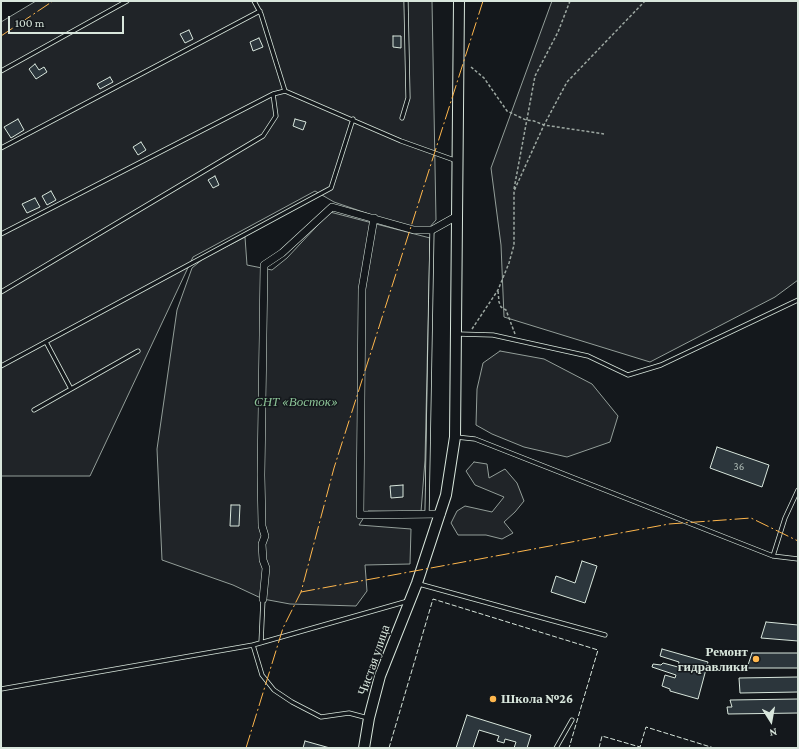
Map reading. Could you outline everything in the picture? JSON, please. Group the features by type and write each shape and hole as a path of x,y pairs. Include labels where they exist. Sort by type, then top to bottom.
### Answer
{"main road":[{"name":"Чистая улица","path":"364,748 369,718 380,676 417,583 441,514 446,495 455,437 459,1"}],"street":[{"path":"263,599 266,568 263,560 262,544 265,536 262,526 261,475 264,265 282,253 332,207 414,230 432,230 457,216"},
{"path":"374,218 362,289 360,516 441,514"}],"lane":[{"path":"1,71 127,1"},
{"path":"254,1 260,11 285,91"},
{"path":"402,118 408,98 406,1"},
{"path":"1,148 260,11"},
{"path":"1,234 273,94 285,91 353,119 401,141 458,161"},
{"path":"1,292 263,136 276,116 273,94"},
{"path":"1,366 331,188 353,119"},
{"path":"427,514 432,230"},
{"path":"456,334 493,335 588,356 628,375 661,365 798,300"},
{"path":"46,342 71,389"},
{"path":"34,410 138,351"},
{"path":"455,437 475,439 773,556 798,559"},
{"path":"773,556 785,518 798,490"},
{"path":"417,583 604,635"},
{"path":"261,643 263,599"},
{"path":"1,689 253,645 297,631 409,601"},
{"path":"253,645 262,675 274,690 292,702 321,717 349,713 369,718"},
{"path":"556,748 572,720"}],"path":[{"path":"469,334 498,290 514,245 514,191 535,76 558,32 570,1"},
{"path":"514,191 544,125 567,82 645,1"},
{"path":"471,67 484,78 507,111 526,120 544,125 604,134"},
{"path":"498,290 501,307 506,310 515,332 514,340"}],"green space":[{"path":"36,1 432,1 436,220 428,229 410,228 334,202 315,191 193,257 90,476 1,476 1,22"},
{"path":"552,1 798,1 798,280 775,297 650,362 504,317 501,245 491,168"},
{"name":"СНТ «Восток»","path":"330,212 430,238 425,460 421,512 368,511 359,525 411,529 410,564 365,565 367,591 356,606 290,604 263,599 233,585 162,560 157,449 177,310 192,268 204,258 245,237 247,265 272,270 287,258"},
{"path":"500,351 544,359 592,384 618,416 610,442 567,457 524,447 492,434 476,425 477,389 483,363"},
{"path":"474,462 487,464 489,478 505,469 517,483 524,501 504,522 513,533 502,539 486,535 458,535 451,523 457,511 465,506 492,512 504,497 475,485 466,471"}],"building":[{"path":"189,30 193,39 185,43 180,34"},
{"path":"393,36 401,36 401,48 393,47"},
{"path":"259,38 263,47 253,51 250,42"},
{"path":"35,64 39,70 44,67 47,72 36,79 29,69"},
{"path":"110,77 113,82 100,89 97,84"},
{"path":"18,119 24,130 11,138 4,127"},
{"path":"295,119 306,122 303,130 293,126"},
{"path":"141,142 146,150 138,155 133,147"},
{"path":"215,176 219,185 213,188 208,180"},
{"path":"51,191 56,200 47,205 42,196"},
{"path":"35,198 40,207 27,213 22,204"},
{"path":"717,447 769,465 762,487 710,468"},
{"path":"403,485 403,497 391,498 390,486"},
{"path":"231,505 240,505 239,526 230,526"},
{"path":"582,561 597,566 585,603 551,592 556,576 575,583"},
{"path":"766,622 798,625 798,641 761,638"},
{"path":"662,649 708,662 698,699 670,691 670,689 662,686 665,675 675,678 676,675 652,667 653,664 661,665 663,663 678,667 679,662 660,656"},
{"path":"752,653 798,653 798,668 747,668"},
{"path":"798,677 798,692 740,693 739,678"},
{"path":"798,699 798,713 728,714 727,707 732,707 730,700"},
{"path":"467,715 531,735 527,748 514,748 516,742 505,739 504,743 497,741 499,736 479,730 473,748 456,748"},
{"path":"305,741 330,748 303,748"}],"fence":[{"path":"389,748 433,599 598,650 569,748"},
{"path":"599,748 602,736 640,747 646,727 714,748"}],"power":[{"path":"1,36 53,1"},
{"path":"246,748 283,628 301,592 334,468 483,1"},
{"path":"301,592 669,524 751,518 798,541"}],"place":[{"name":"Ремонт гидравлики","path":"756,659"},
{"name":"Школа №26","path":"493,699"}]}
